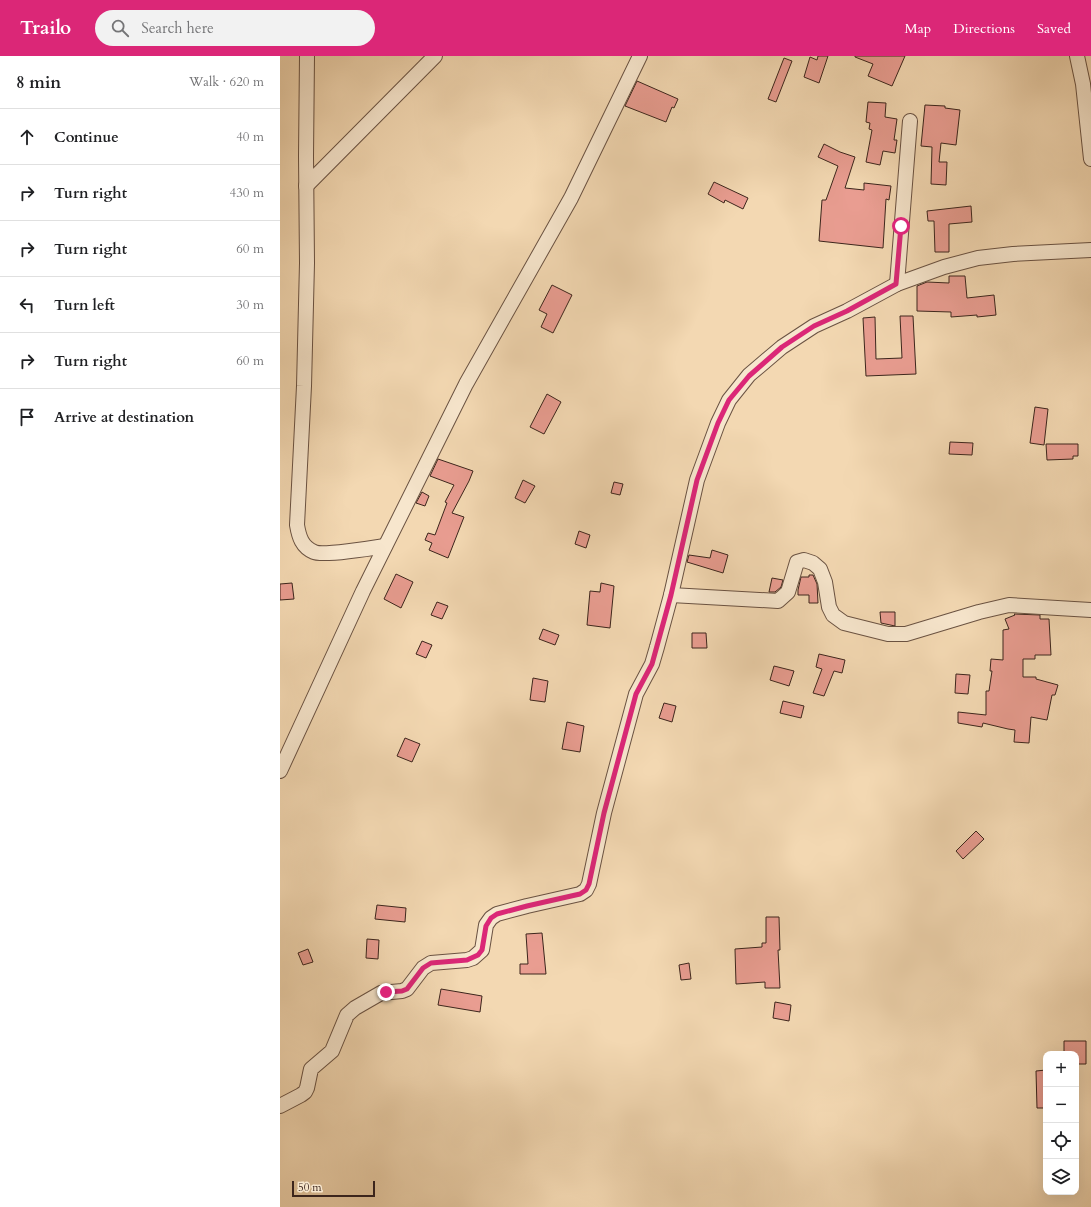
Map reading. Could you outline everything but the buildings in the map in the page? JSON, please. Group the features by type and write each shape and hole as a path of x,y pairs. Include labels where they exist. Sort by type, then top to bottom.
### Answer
{"street":[{"path":"307,56 307,263 305,378 297,525 298,536 305,546 315,553 328,553 385,546"},
{"path":"306,186 435,56"},
{"path":"280,772 363,591 466,384 571,198 640,56"},
{"path":"1077,56 1083,84 1091,159"},
{"path":"896,284 910,121"},
{"path":"280,1106 305,1092 311,1069 332,1051 347,1015 355,1008 382,993 407,989 423,968 431,963 467,960 473,958 482,950 486,926 491,918 497,914 580,894 586,890 589,884 604,813 636,694 652,664 671,595 697,480 715,429 729,400 749,376 782,347 814,326 847,311 896,284 944,267 978,258 1013,254 1091,250"},
{"path":"671,595 778,601 788,592 797,562 804,560 813,563 820,569 825,582 829,607 833,615 844,623 888,634 906,634 979,612 1009,605 1091,610"}],"route":[{"path":"386,992 402,991 407,989 423,968 431,963 439,961 467,960 478,955 482,950 486,926 491,918 497,914 580,894 586,890 589,884 604,813 636,694 652,664 671,595 697,480 718,423 729,400 749,376 782,347 814,326 847,311 896,284 901,226"}]}
